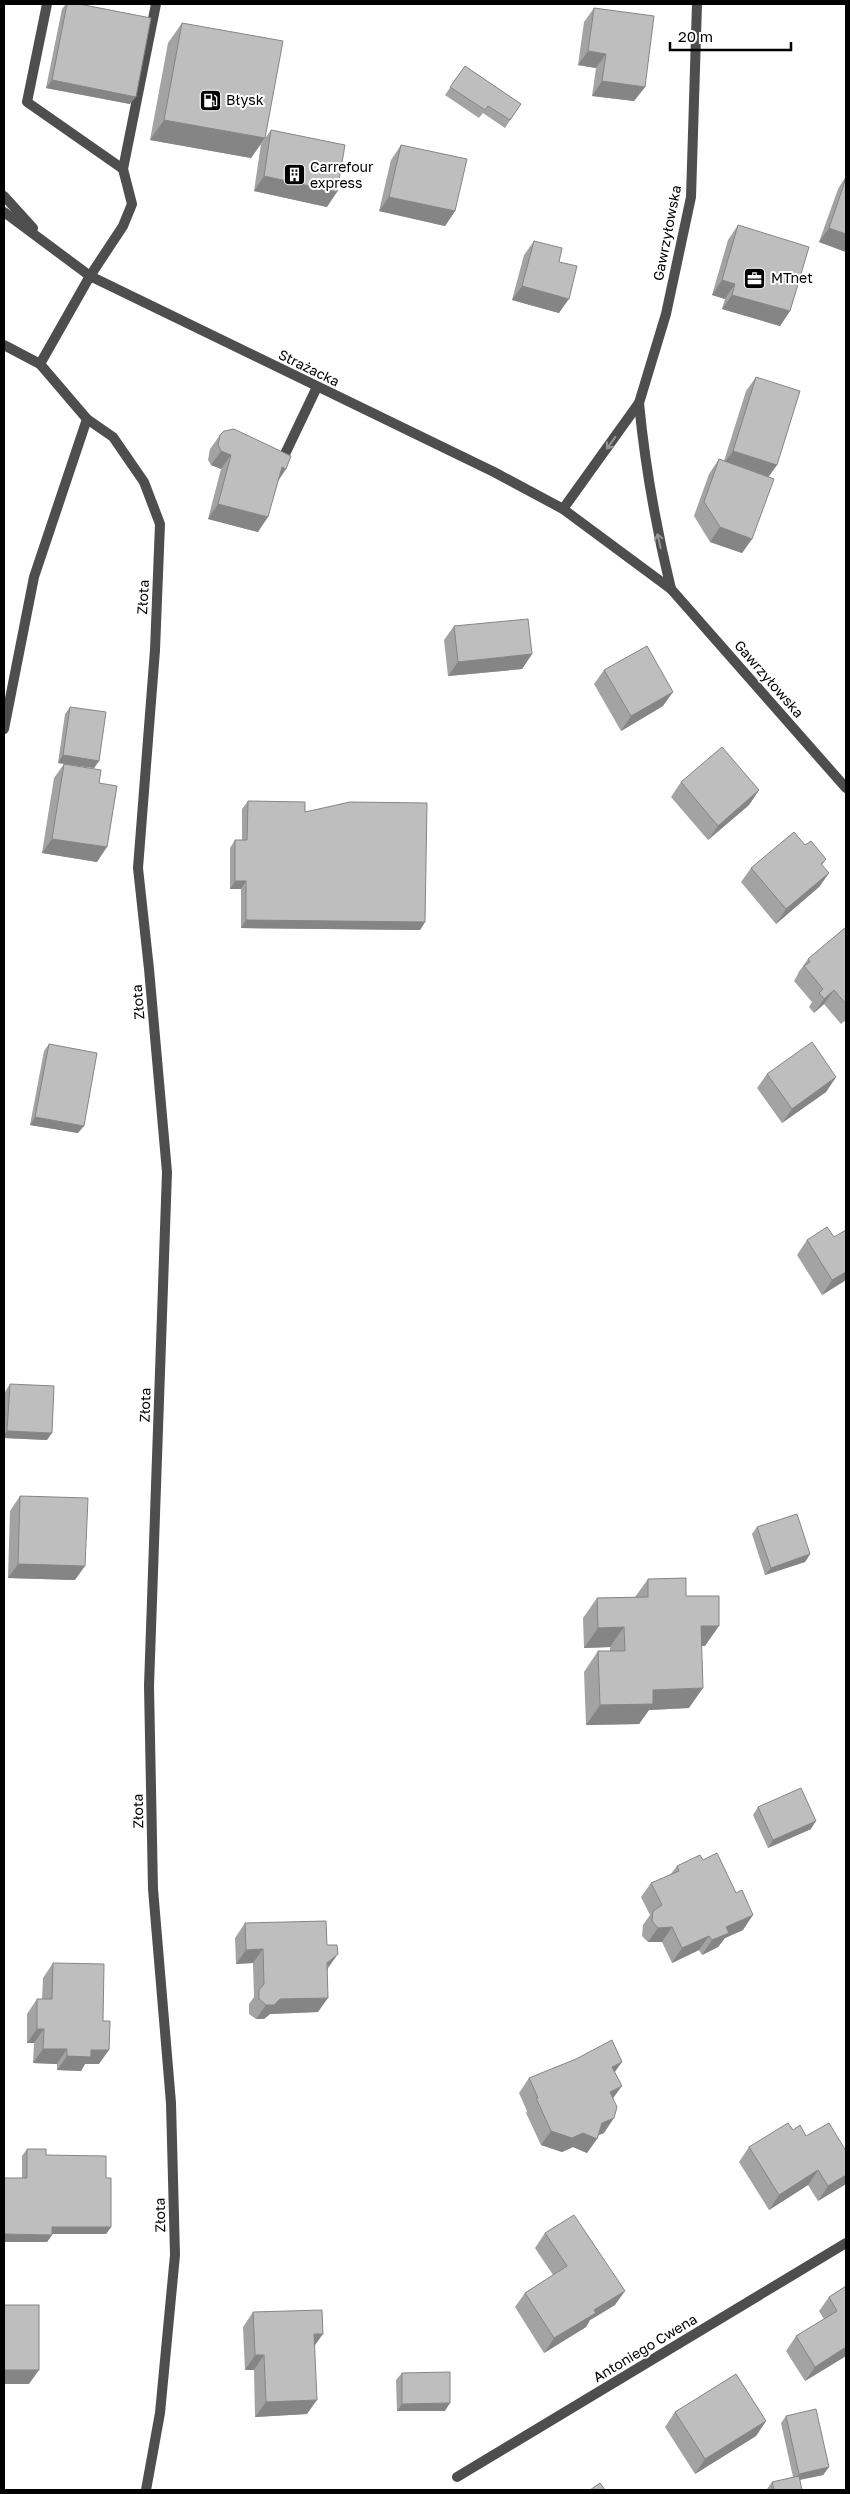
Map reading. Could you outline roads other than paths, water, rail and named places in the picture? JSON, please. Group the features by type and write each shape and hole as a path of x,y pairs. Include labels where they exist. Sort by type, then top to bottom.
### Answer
{"street":[{"path":"47,4 27,102 123,169"},
{"path":"4,345 40,364 90,276 123,226 132,204 123,169 156,4"},
{"name":"Gawrzyłowska","path":"697,4 691,197 666,314 639,403 562,509 671,589 846,788"},
{"name":"Strażacka","path":"4,196 48,246"},
{"name":"Strażacka","path":"4,212 90,276 494,472 562,509"},
{"name":"Złota","path":"40,364 87,419 114,437 144,482 160,524 155,650 138,868 167,1172 149,1686 153,1889 171,2103 175,2255 160,2413 146,2490"},
{"path":"285,454 317,387"},
{"name":"Gawrzyłowska","path":"639,403 646,469 656,526 671,589"},
{"path":"4,729 34,577 87,419"},
{"name":"Antoniego Cwena","path":"457,2477 846,2243"}],"place":[{"name":"Błysk","path":"210,100"},
{"name":"Carrefour express","path":"294,175"},
{"name":"MTnet","path":"755,278"}]}
